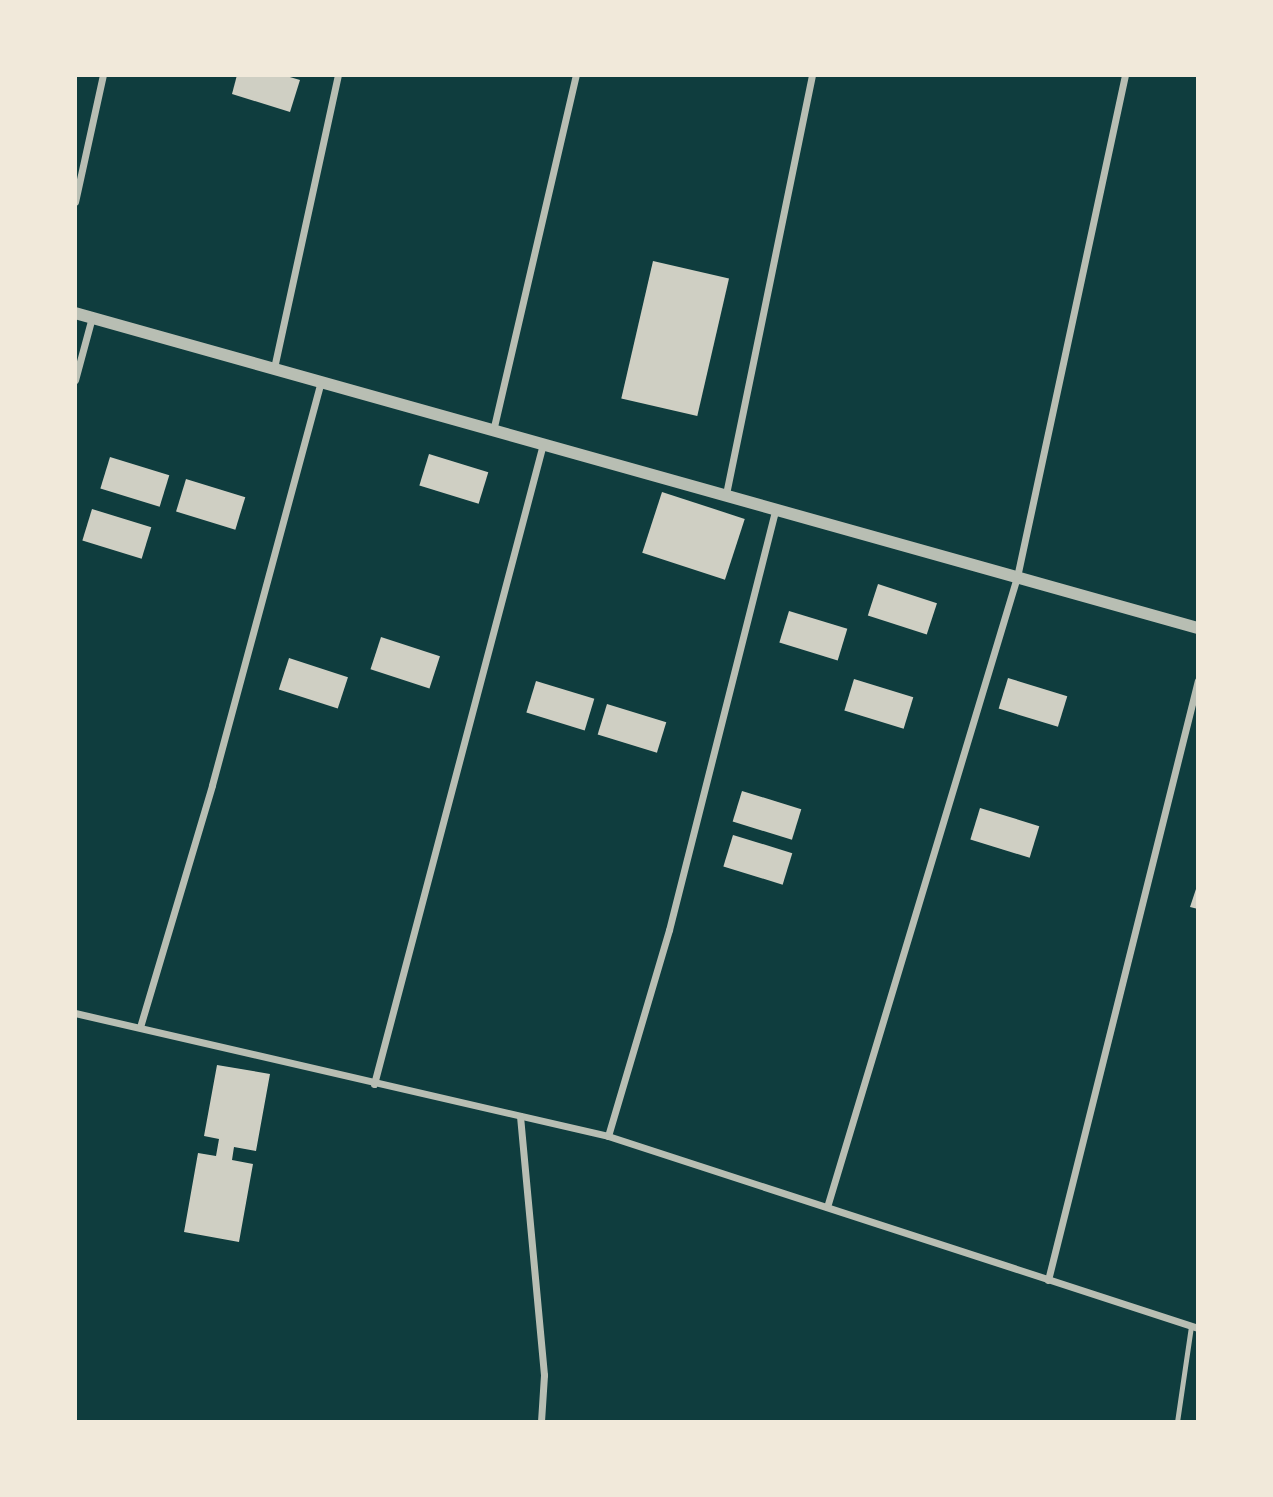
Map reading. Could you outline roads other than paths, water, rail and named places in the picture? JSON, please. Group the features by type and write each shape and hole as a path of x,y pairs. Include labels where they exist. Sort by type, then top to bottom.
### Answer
{"street":[{"path":"75,202 103,75"},
{"path":"274,368 338,75"},
{"path":"493,431 576,75"},
{"path":"726,494 812,75"},
{"path":"827,1207 1017,577 1125,75"},
{"path":"75,313 321,379 493,431 776,506 1198,628"},
{"path":"75,380 92,317"},
{"path":"140,1027 212,785 321,379"},
{"path":"374,1084 543,443"},
{"path":"608,1136 669,930 776,506"},
{"path":"1048,1280 1198,680"},
{"path":"75,1013 608,1136 1195,1327"},
{"path":"520,1116 544,1375 541,1422"}],"lane":[{"path":"1177,1422 1195,1327"}]}
